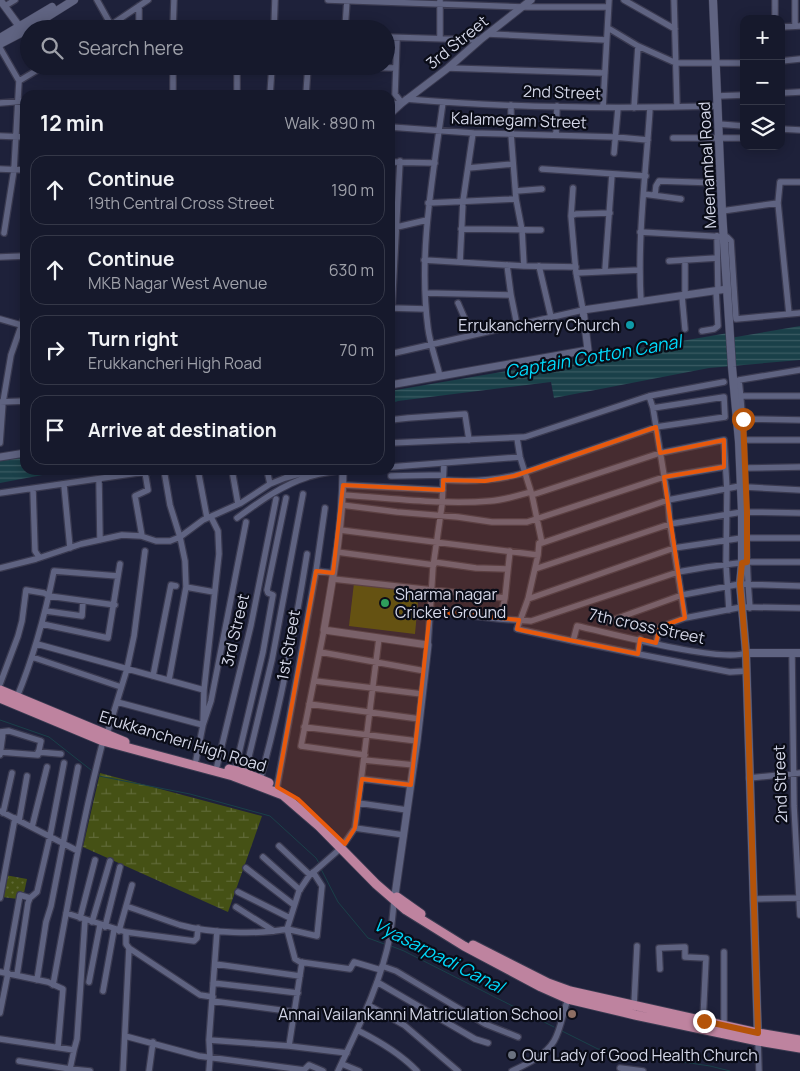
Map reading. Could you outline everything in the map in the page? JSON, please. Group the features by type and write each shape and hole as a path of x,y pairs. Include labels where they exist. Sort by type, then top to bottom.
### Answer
{"main road":[{"path":"36,20 64,0"},
{"path":"39,20 74,0"},
{"name":"Meenambal Road","path":"713,0 717,63 722,211 721,236 743,483 746,672 758,1037"},
{"path":"0,38 20,31"},
{"path":"0,44 20,31"},
{"path":"746,653 796,653"},
{"name":"Erukkancheri High Road","path":"0,690 105,738 235,770 276,787 298,799 395,898 461,938 548,984 570,991 724,1026 758,1037 800,1040"},
{"path":"0,698 105,738 233,776 283,795 343,846"},
{"path":"395,898 426,924 541,987 568,999 635,1015 758,1037 800,1048"}],"street":[{"path":"15,0 2,3 20,27"},
{"path":"97,0 108,20"},
{"path":"118,20 148,0"},
{"path":"173,20 174,0"},
{"path":"274,20 275,0"},
{"path":"328,0 440,2 522,7 609,3 602,107"},
{"path":"346,20 347,0"},
{"name":"3rd Street","path":"395,109 531,0"},
{"path":"624,0 675,29"},
{"path":"674,0 677,107"},
{"path":"775,0 775,15"},
{"path":"785,27 798,26 795,0"},
{"path":"440,2 440,38"},
{"path":"138,20 139,6"},
{"path":"608,28 638,46 676,63 740,63"},
{"path":"488,34 606,40"},
{"path":"402,103 395,94 397,38 480,40"},
{"path":"634,108 638,46"},
{"path":"0,48 19,81 20,90"},
{"path":"785,61 800,59"},
{"path":"448,68 604,73"},
{"path":"19,81 29,75"},
{"path":"173,75 173,90"},
{"path":"236,90 237,75"},
{"path":"270,90 271,75"},
{"path":"306,90 307,75"},
{"path":"785,93 800,92"},
{"path":"717,96 740,95"},
{"path":"0,103 20,101"},
{"path":"440,376 426,309 424,260 428,204 443,102"},
{"name":"2nd Street","path":"395,103 443,102 618,108 717,106"},
{"name":"3rd Street","path":"395,106 402,103"},
{"path":"511,105 513,164 516,199 522,230 524,266"},
{"path":"556,134 557,106"},
{"path":"614,153 618,108"},
{"path":"641,302 639,270 640,232 650,108"},
{"path":"4,233 14,170 20,113"},
{"path":"718,124 740,126"},
{"name":"Kalamegam Street","path":"395,127 473,133 556,134 648,140"},
{"path":"785,129 800,130"},
{"path":"460,262 463,201 473,133"},
{"path":"0,136 20,137"},
{"path":"673,138 740,138"},
{"path":"395,162 435,163"},
{"path":"395,238 400,162"},
{"path":"468,168 513,164"},
{"path":"0,169 20,170"},
{"path":"542,169 646,176"},
{"path":"605,270 612,174"},
{"path":"656,195 656,186 659,181 721,183"},
{"path":"789,314 778,203 780,182 800,182"},
{"path":"395,384 588,350 576,270 571,216 573,188"},
{"path":"516,191 542,189"},
{"path":"644,194 681,199"},
{"path":"428,204 516,199"},
{"path":"722,211 778,203"},
{"path":"571,216 610,212"},
{"path":"397,227 427,220"},
{"path":"461,229 541,230"},
{"path":"640,232 721,236 731,241 736,319 800,313"},
{"path":"702,331 714,329 718,326 717,258 721,236"},
{"path":"0,257 20,256"},
{"path":"669,261 717,258"},
{"path":"424,260 539,266 576,270 639,270"},
{"path":"685,261 683,296 686,329"},
{"path":"507,265 518,325"},
{"path":"539,266 551,318"},
{"path":"395,353 583,310 727,289"},
{"path":"426,293 511,295"},
{"path":"458,303 472,335"},
{"path":"395,308 426,309"},
{"path":"0,319 20,324"},
{"path":"0,443 2,402 11,355 20,330"},
{"path":"743,483 745,468 744,440 739,380 800,370"},
{"path":"395,443 525,437 649,396 724,382"},
{"path":"649,396 653,408 686,618"},
{"path":"741,396 800,396"},
{"path":"391,476 443,477 485,481 499,479 526,472 656,428 725,417 724,397 653,408"},
{"path":"2,402 20,402"},
{"path":"395,419 466,414 469,440"},
{"path":"743,419 800,420"},
{"path":"517,438 519,453 538,519 542,543"},
{"path":"343,495 442,502 489,501 531,494 660,454 724,440 724,467 727,490 726,564 729,610"},
{"path":"744,440 800,440"},
{"path":"395,467 444,464 519,453"},
{"path":"0,457 20,454"},
{"path":"338,1071 368,1005 388,945 420,719 434,563 441,515 444,464"},
{"path":"342,504 397,512 512,523 527,522 664,477 724,467"},
{"path":"745,468 800,467"},
{"path":"0,494 128,475"},
{"path":"142,536 135,496 148,490 146,475"},
{"path":"165,475 185,561 186,587 169,680"},
{"path":"199,475 209,518 218,530 218,554 204,690 203,725"},
{"path":"233,475 238,504"},
{"path":"269,475 270,484"},
{"path":"0,568 122,535 142,536 165,542 180,537 209,518 238,504 270,484 293,475"},
{"path":"237,518 291,484 318,475"},
{"path":"343,475 343,495 337,552 315,680 300,746 414,765"},
{"path":"99,480 100,540"},
{"path":"519,620 528,599 539,543 668,500 727,490 743,483 800,490"},
{"path":"64,485 70,548"},
{"path":"343,485 443,490"},
{"path":"33,489 34,551 39,557"},
{"path":"245,773 272,660 303,494"},
{"path":"235,770 269,621 273,595 268,593 267,590 286,498"},
{"name":"3rd Street","path":"217,766 251,625 276,499"},
{"name":"1st Street","path":"276,787 316,571 325,508"},
{"path":"535,570 670,524 744,512 800,513"},
{"path":"196,760 203,725 211,701 246,522"},
{"path":"340,530 538,555"},
{"path":"528,599 674,548 744,539 800,538"},
{"path":"53,985 92,786 127,668 134,636 145,551"},
{"path":"500,620 505,598 510,551"},
{"path":"337,552 508,570"},
{"path":"260,780 291,646 307,554"},
{"path":"430,611 500,620 531,621 678,572 745,562 800,562"},
{"path":"42,624 108,638 115,605 120,564"},
{"path":"17,697 37,644 54,571 118,576"},
{"path":"316,571 333,576 505,598"},
{"path":"606,622 682,595 744,584 800,586"},
{"path":"153,676 171,585 176,586"},
{"path":"186,587 214,592"},
{"path":"0,684 18,636 26,590 44,593 49,596 115,605"},
{"path":"46,611 82,616 84,601"},
{"path":"656,643 660,627 686,618 746,608 800,608"},
{"name":"7th cross Street","path":"519,620 517,628 573,641 577,626 722,655 746,653"},
{"path":"324,630 428,645"},
{"path":"379,638 355,828 343,846 316,870 300,890 287,929 295,959 302,962 350,969 354,962 396,971 485,1024 518,1037"},
{"path":"638,654 640,639"},
{"path":"573,641 730,672 746,672"},
{"path":"37,644 204,690"},
{"path":"320,652 425,670"},
{"name":"2nd Street","path":"796,653 792,700 793,737 797,773 800,915"},
{"path":"32,657 121,687"},
{"path":"315,680 422,694"},
{"path":"792,700 800,700"},
{"path":"117,702 203,725"},
{"path":"309,704 420,719"},
{"path":"304,727 417,741"},
{"path":"9,731 41,741 38,752 38,755 0,753 2,732 9,731"},
{"path":"793,737 800,737"},
{"path":"38,752 60,754"},
{"path":"17,975 30,898 37,892 64,763"},
{"path":"32,827 47,767"},
{"path":"37,980 46,922 51,906 78,767"},
{"path":"12,772 2,812 78,851"},
{"path":"749,778 797,773"},
{"path":"0,898 27,776"},
{"path":"362,779 411,785"},
{"path":"358,803 407,810"},
{"path":"355,828 404,835"},
{"path":"126,906 181,925 198,928 218,931 274,931 287,929 317,936 322,886 316,870 279,846"},
{"path":"263,857 300,890"},
{"path":"70,1069 76,1039 83,919 95,860"},
{"path":"92,922 110,861"},
{"path":"89,982 120,867"},
{"path":"246,868 294,905"},
{"path":"103,991 132,885"},
{"path":"238,892 290,918"},
{"path":"0,1013 4,973 20,895 30,898"},
{"path":"753,898 800,898"},
{"path":"236,907 274,931"},
{"path":"66,913 120,931 194,941 197,938 198,928"},
{"path":"120,931 130,948 200,995 212,999 295,1012"},
{"path":"209,1071 209,1040 218,931"},
{"path":"634,1005 637,946"},
{"path":"660,969 659,948 685,946 685,957 706,958 704,1021"},
{"path":"123,1071 130,948"},
{"path":"724,952 724,1026"},
{"path":"288,1046 302,962"},
{"path":"215,964 300,976"},
{"path":"4,973 37,980 63,990 58,1048"},
{"path":"377,982 475,1039 488,1043"},
{"path":"213,983 298,993"},
{"path":"512,1071 537,1057 554,1040 568,999"},
{"path":"368,1005 404,1025 456,1069"},
{"path":"357,1030 376,1039 394,1051 417,1071"},
{"path":"125,1036 210,1058 304,1070 309,1065 323,1071"},
{"path":"758,1037 759,1070"},
{"path":"0,1039 74,1050"},
{"path":"209,1040 347,1053"},
{"path":"149,1071 153,1042"},
{"path":"19,1061 90,1071"},
{"path":"342,1064 359,1071"},
{"path":"620,1068 643,1071"},
{"path":"448,1071 456,1069"}],"highlighted area":[{"path":"656,427 660,453 724,440 724,467 664,477 685,618 660,627 656,643 640,639 638,654 517,629 519,620 430,611 411,785 362,779 355,828 345,844 298,799 277,787 316,571 333,573 343,485 443,490 443,480 485,481 514,476"}],"green space":[{"name":"Sharma nagar Cricket Ground","path":"354,583 419,590 415,634 349,626"},
{"path":"100,773 262,816 228,912 83,847"},
{"path":"5,875 27,879 24,893 18,899 2,897"}],"shaded area":[{"path":"800,326 800,360 709,368 554,398 551,382 395,401 395,390 728,333 730,338"},
{"path":"20,457 20,475 42,475 0,483 0,460"}],"waterway":[{"name":"Vyasarpadi Canal","path":"0,720 49,737 91,770"},
{"name":"Vyasarpadi Canal","path":"99,776 190,794 270,816 316,858 319,863"},
{"name":"Vyasarpadi Canal","path":"321,869 338,902 368,938 387,945"},
{"name":"Vyasarpadi Canal","path":"391,946 554,1027"},
{"name":"Vyasarpadi Canal","path":"562,1031 598,1049 710,1066 730,1071"}],"place":[{"name":"Errukancherry Church","path":"630,325"},
{"name":"Sharma nagar Cricket Ground","path":"385,603"},
{"name":"Annai Vailankanni Matriculation School","path":"572,1014"},
{"name":"Our Lady of Good Health Church","path":"512,1055"}],"route":[{"path":"704,1021 758,1033 746,653 740,584 742,563 747,562 743,419"}],"water label":[{"name":"Captain Cotton Canal","path":"593,356"}]}
